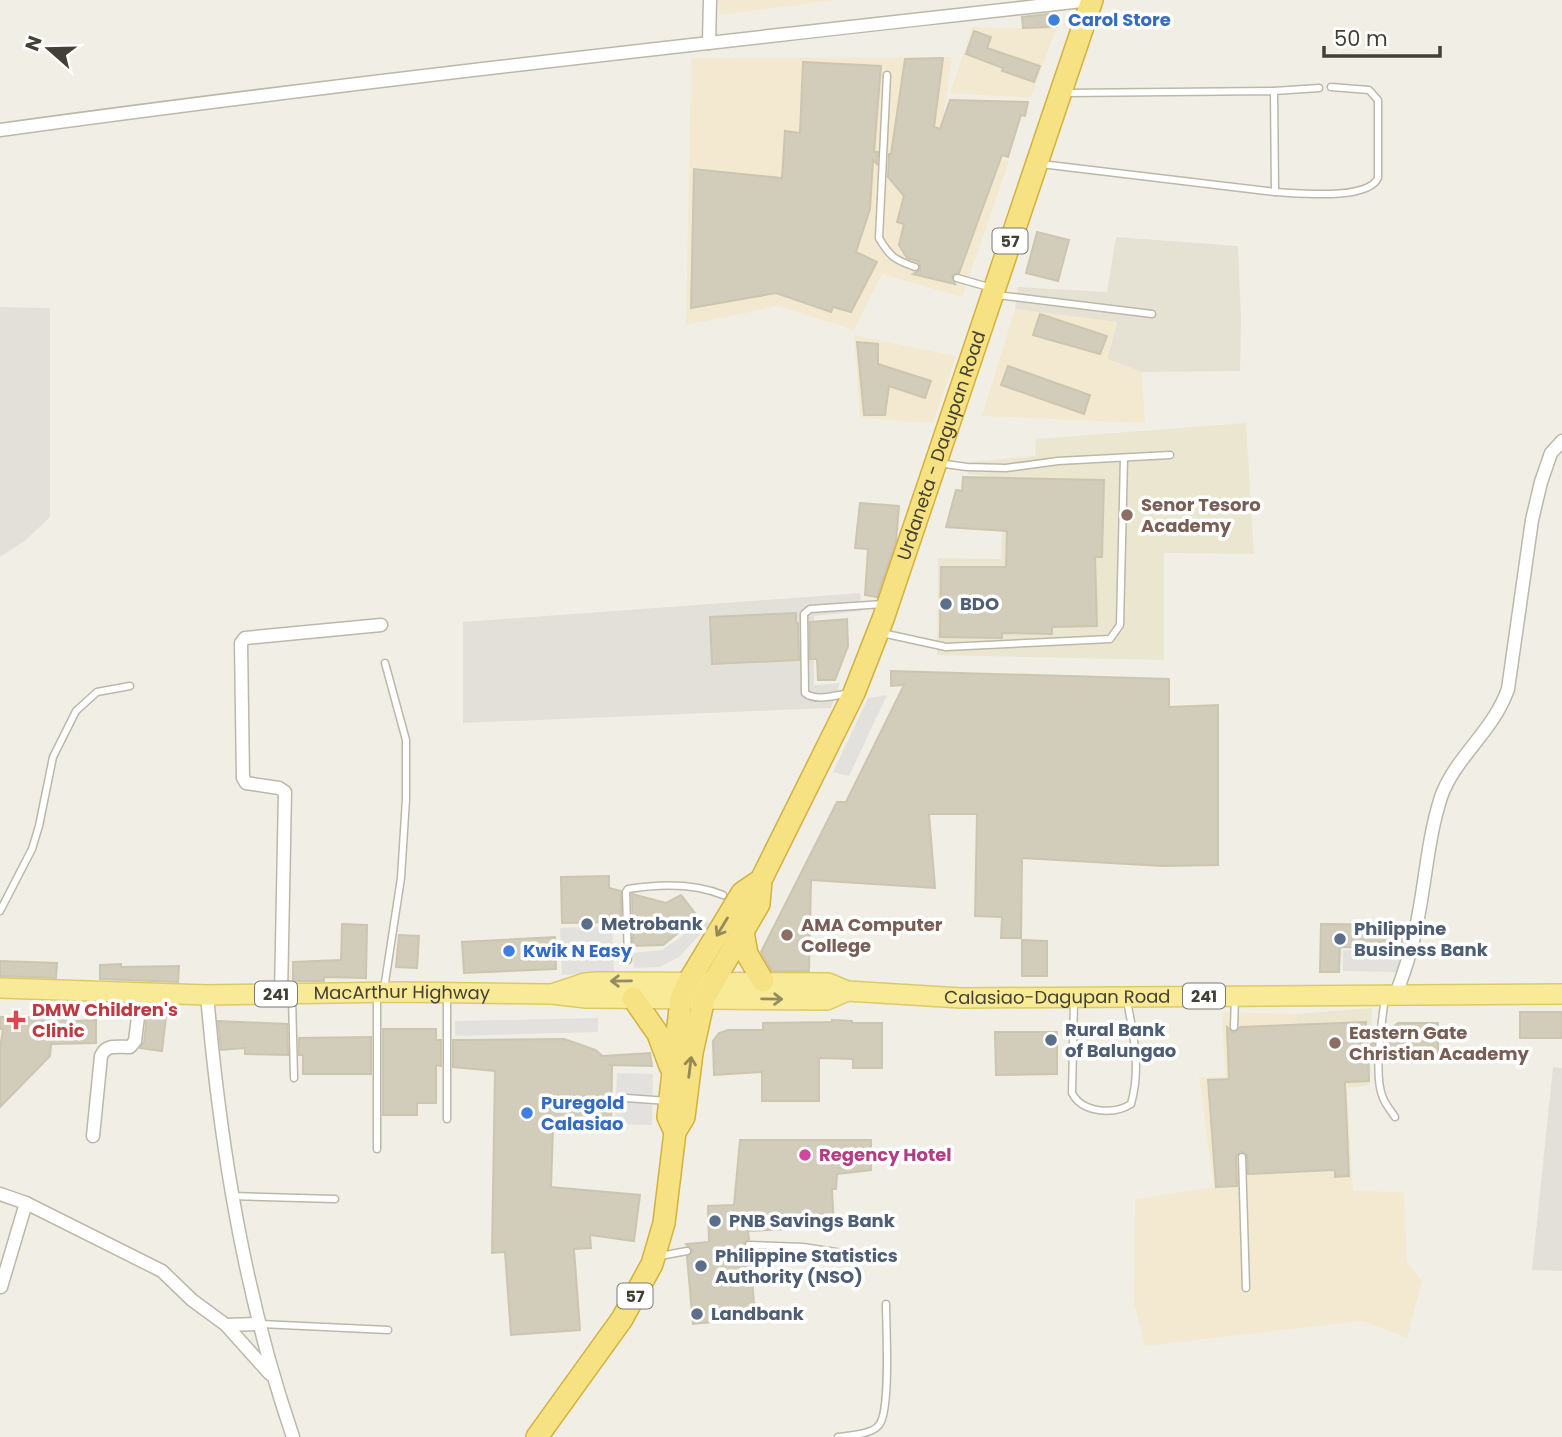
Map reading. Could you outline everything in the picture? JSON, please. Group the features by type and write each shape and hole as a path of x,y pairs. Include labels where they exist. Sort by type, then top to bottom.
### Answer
{"highway":[{"name":"Urdaneta - Dagupan Road","path":"708,990 759,904 761,880 854,693 888,604 1091,0"},
{"name":"Urdaneta - Dagupan Road","path":"685,990 742,893 761,880"},
{"path":"743,932 747,954 764,981"},
{"name":"57","path":"675,1132 668,1117 671,1074 685,990"},
{"name":"57","path":"537,1437 622,1319 654,1257 664,1223 675,1132 684,1117 692,1053 708,990"},
{"path":"633,998 658,1034 671,1074"}],"main road":[{"name":"Calasiao-Dagupan Road","path":"708,990 764,981 828,983 847,992 961,998 1562,994"},
{"name":"MacArthur Highway","path":"552,993 584,983 597,982 708,990"},
{"name":"MacArthur Highway","path":"0,988 207,995 552,993 586,998 633,998 685,990"},
{"name":"Calasiao-Dagupan Road","path":"708,990 827,1000 847,992"}],"street":[{"path":"709,43 710,0"},
{"path":"0,130 227,99 1091,0"},
{"path":"1390,995 1412,948 1429,846 1441,798 1449,778 1488,729 1502,706 1508,689 1532,520 1551,453 1562,441"},
{"path":"287,994 285,792 279,788 246,783 243,778 241,643 245,638 381,625"},
{"path":"93,1136 101,1056 108,1047 130,1047 135,1041 141,993"},
{"path":"207,995 214,1074 232,1196 259,1324 293,1437"},
{"path":"0,1194 26,1203 162,1271 192,1300 226,1325 273,1376"},
{"path":"1,1287 26,1203"},
{"path":"226,1325 259,1324"}],"lane":[{"path":"887,75 879,238 888,254 915,267"},
{"path":"1037,164 1275,192 1343,193 1372,187 1378,178 1378,100 1369,90 1331,87"},
{"path":"1059,93 1319,88"},
{"path":"1274,90 1275,192"},
{"path":"957,278 992,291 1152,314"},
{"path":"936,463 1006,468 1058,461 1170,454"},
{"path":"877,632 946,647 1110,639 1121,625 1124,457"},
{"path":"854,693 817,698 805,693 804,614 810,609 888,604"},
{"path":"377,1149 380,992 401,878 406,799 405,740 385,663"},
{"path":"0,911 32,849 53,757 76,712 97,692 130,686"},
{"path":"628,960 628,890 704,887 723,895"},
{"path":"447,992 447,1119"},
{"path":"287,994 294,1077"},
{"path":"1390,995 1380,1047 1380,1084 1383,1097 1395,1117"},
{"path":"1074,997 1072,1093 1076,1101 1084,1106 1113,1112 1131,1104 1137,1083 1135,1045 1125,996"},
{"path":"1234,1027 1235,996"},
{"path":"626,1098 670,1101"},
{"path":"1242,1157 1246,1288"},
{"path":"232,1196 335,1199"},
{"path":"749,1245 803,1247 855,1255"},
{"path":"654,1257 687,1251"},
{"path":"838,1437 873,1430 880,1424 886,1394 887,1304"},
{"path":"259,1324 388,1330"}],"shaded area":[{"path":"719,0 835,0 719,15"},
{"path":"972,27 1056,29 1031,98 950,93"},
{"path":"952,57 940,138 1009,162 962,297 882,274 854,330 778,306 686,325 691,58"},
{"path":"1116,237 1238,246 1240,371 1142,372 1107,359 1117,322 1015,309 1018,287 1107,292"},
{"path":"0,307 50,308 50,517 26,540 0,557"},
{"path":"1015,309 1117,322 1107,359 1142,372 1145,423 982,416"},
{"path":"854,335 956,356 933,423 860,418"},
{"name":"Senor Tesoro Academy","path":"1246,423 1254,554 1164,553 1164,660 937,655 938,558 1001,559 1004,478 968,474 970,462 1035,456 1036,439"},
{"path":"860,593 862,611 814,616 814,685 840,683 831,708 463,723 463,622"},
{"path":"887,695 849,776 833,772 868,698"},
{"path":"701,917 710,924 679,957 660,967 634,968 633,953 662,950 681,937"},
{"path":"612,926 614,972 562,975 560,928"},
{"path":"1343,950 1406,952 1397,972 1343,971"},
{"name":"Eastern Gate Christian Academy","path":"1372,1008 1370,1085 1348,1088 1346,1072 1300,1072 1296,1014"},
{"path":"1222,1012 1296,1014 1300,1072 1346,1072 1353,1191 1404,1192 1407,1261 1422,1281 1407,1338 1362,1321 1145,1346 1134,1303 1135,1199 1214,1187 1199,1077 1225,1077"},
{"path":"598,1018 598,1032 455,1036 455,1021"},
{"path":"1553,1067 1562,1068 1562,1271 1532,1270"},
{"path":"617,1073 653,1074 652,1125 615,1124"}],"building":[{"path":"1056,13 1057,27 1023,28 1022,17"},
{"path":"974,31 991,37 987,48 1040,66 1034,82 966,54"},
{"path":"943,58 934,127 940,129 950,100 1028,102 1025,116 1021,115 1008,157 1002,155 959,273 952,276 955,284 913,274 920,270 920,264 907,258 899,245 904,224 897,222 904,196 888,177 889,154 905,59"},
{"path":"803,62 881,66 874,152 878,152 877,164 873,160 870,209 856,252 877,262 851,312 833,307 831,312 776,293 691,308 694,169 782,178 785,131 800,133"},
{"path":"1037,232 1069,240 1058,281 1026,273"},
{"path":"1040,314 1107,336 1100,354 1033,335"},
{"path":"857,342 878,344 878,364 931,381 925,398 889,386 885,415 864,415"},
{"path":"1008,366 1090,395 1084,414 1001,385"},
{"path":"963,477 1104,480 1102,557 1095,557 1097,626 1052,627 1052,634 1002,633 1002,638 940,637 941,567 1006,567 1007,531 946,527 956,490 962,491"},
{"path":"860,503 899,506 896,541 877,597 865,595 868,549 855,548"},
{"path":"796,613 799,660 712,664 710,617"},
{"path":"847,619 848,646 835,680 818,680 817,659 810,659 810,622"},
{"path":"891,671 1169,679 1169,707 1218,705 1218,865 1163,866 1022,858 1021,938 1001,938 1002,917 975,916 977,814 929,814 935,888 811,880 809,971 772,971 761,952 837,802 846,802 904,685 891,686"},
{"path":"609,876 609,888 621,891 621,922 562,923 561,877"},
{"path":"632,894 666,903 681,895 698,917 663,945 633,946"},
{"path":"342,924 367,925 366,978 324,977 324,981 293,981 293,962 341,960"},
{"path":"1321,924 1408,925 1402,948 1340,947 1339,972 1320,972"},
{"path":"399,935 419,936 417,968 396,967"},
{"name":"Kwik N Easy","path":"555,937 556,969 464,973 462,942"},
{"path":"1022,940 1047,941 1047,976 1022,976"},
{"path":"0,961 57,963 56,978 0,976"},
{"path":"121,964 121,967 179,966 178,982 100,979 100,965"},
{"path":"1520,1012 1562,1012 1562,1038 1520,1038"},
{"path":"147,1015 166,1017 162,1051 140,1048 144,1042"},
{"path":"0,1017 74,1017 74,1021 96,1020 96,1043 51,1044 50,1056 0,1107 0,1049 3,1029 0,1029"},
{"path":"832,1020 882,1023 882,1068 853,1068 853,1059 819,1058 819,1101 762,1101 762,1072 714,1075 713,1041 719,1033 728,1030 763,1030 763,1023"},
{"path":"218,1021 287,1024 288,1055 245,1054 245,1048 221,1050"},
{"path":"1366,1022 1367,1047 1374,1042 1373,1054 1368,1053 1369,1081 1345,1082 1349,1176 1335,1177 1335,1170 1248,1174 1247,1155 1241,1151 1236,1156 1237,1186 1216,1187 1208,1080 1229,1079 1227,1027 1234,1033 1240,1027"},
{"path":"1398,1023 1438,1023 1438,1057 1385,1054 1386,1032"},
{"path":"383,1029 436,1029 436,1040 441,1040 441,1066 436,1065 436,1103 417,1103 417,1115 383,1115"},
{"path":"995,1032 1057,1032 1057,1074 996,1075"},
{"path":"371,1037 371,1074 303,1074 299,1038"},
{"path":"564,1039 596,1050 602,1056 650,1053 652,1066 610,1065 611,1126 553,1129 551,1187 640,1195 634,1241 590,1235 591,1248 574,1249 580,1330 511,1335 505,1252 492,1253 495,1071 453,1067 453,1040"},
{"path":"740,1140 871,1140 871,1170 837,1174 836,1189 832,1189 834,1227 748,1231 749,1239 743,1245 750,1251 755,1318 693,1324 687,1257 693,1251 686,1244 709,1242 708,1206 734,1205"}],"place":[{"name":"Carol Store","path":"1054,20"},
{"name":"Senor Tesoro Academy","path":"1127,515"},
{"name":"BDO","path":"946,604"},
{"name":"Metrobank","path":"587,924"},
{"name":"AMA Computer College","path":"787,935"},
{"name":"Philippine Business Bank","path":"1340,939"},
{"name":"Kwik N Easy","path":"509,951"},
{"name":"DMW Children's Clinic","path":"16,1020"},
{"name":"Rural Bank of Balungao","path":"1051,1040"},
{"name":"Eastern Gate Christian Academy","path":"1335,1043"},
{"name":"Puregold Calasiao","path":"527,1113"},
{"name":"Regency Hotel","path":"805,1155"},
{"name":"PNB Savings Bank","path":"715,1221"},
{"name":"Philippine Statistics Authority (NSO)","path":"701,1266"},
{"name":"Landbank","path":"697,1314"}]}
